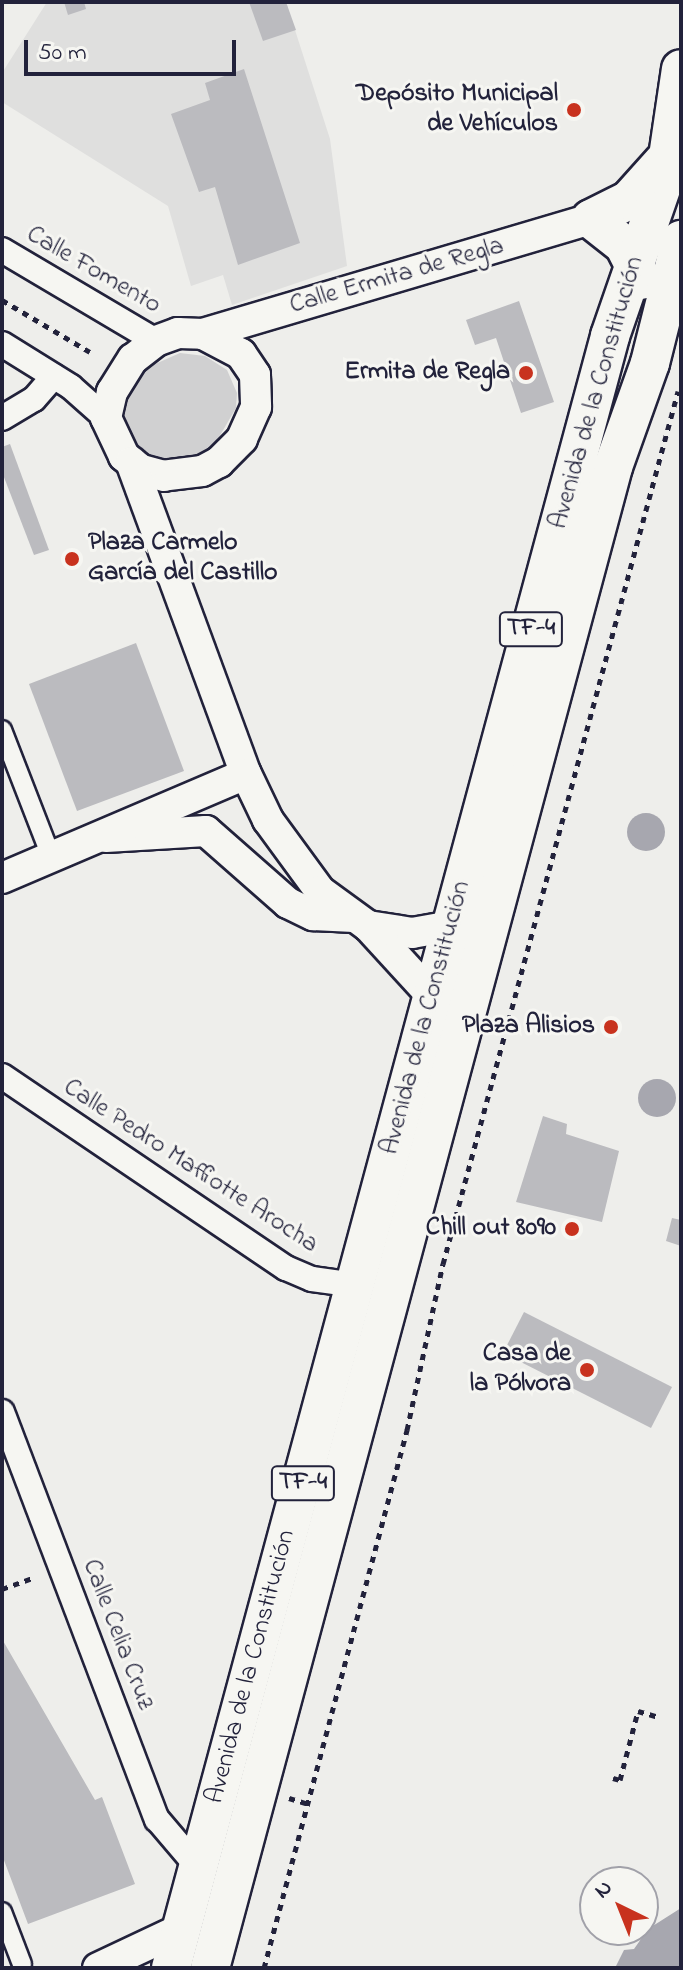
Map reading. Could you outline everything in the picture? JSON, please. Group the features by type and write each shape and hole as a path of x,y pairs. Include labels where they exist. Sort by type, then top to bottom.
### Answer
{"main road":[{"name":"Avenida de la Constitución","path":"210,1968 496,916 613,467 650,363 674,234 671,152 681,69"},
{"path":"591,219 629,200 671,152"},
{"path":"591,219 610,231 634,262 644,284 644,300 620,392 613,467"},
{"name":"Avenida de la Constitución","path":"171,1968 634,262 674,234"}],"street":[{"name":"Calle Ermita de Regla","path":"203,334 591,219"},
{"name":"Calle Fomento","path":"2,250 156,341"},
{"path":"2,344 54,376 106,418 114,442 131,462 149,474 180,477 219,462 242,439 256,407 255,375 241,354 203,334 178,333 156,341 121,374 106,418"},
{"path":"2,418 34,399 54,376"},
{"path":"131,462 246,774 300,867 361,921 433,997"},
{"path":"2,730 52,859"},
{"path":"2,878 106,837 246,774"},
{"path":"106,837 206,831 288,903 313,915 361,921 412,933 451,928 496,916"},
{"name":"Calle Pedro Maffiotte Arocha","path":"2,1076 286,1268 312,1279 355,1285"},
{"name":"Calle Celia Cruz","path":"2,1412 157,1819 197,1866"},
{"path":"2,1912 22,1964"},
{"path":"98,1968 181,1929"}],"path":[{"path":"2,300 90,352"},
{"path":"264,1968 407,1430 443,1264 681,379"},
{"path":"2,1589 32,1578"},
{"path":"613,1778 620,1780 638,1711 656,1716"}],"shaded area":[{"path":"47,2 286,2 330,139 347,266 232,305 223,275 191,286 168,206 2,102 2,73"},
{"path":"180,353 205,356 227,370 237,393 236,408 215,444 191,459 161,462 132,445 123,410 128,392 146,368"},
{"path":"646,813 660,818 665,832 660,846 646,851 632,846 627,832 632,818"},
{"path":"657,1079 670,1085 676,1098 670,1111 657,1117 644,1111 638,1098 644,1085"},
{"path":"681,1908 681,1968 615,1968 624,1950 636,1946 659,1946 659,1922"}],"building":[{"path":"64,2 84,2 86,9 68,15"},
{"path":"249,2 286,2 296,30 263,41"},
{"path":"244,69 300,243 238,265 215,187 199,192 171,114 210,100 205,83"},
{"name":"Ermita de Regla","path":"519,301 554,402 521,413 496,338 475,345 466,320"},
{"path":"10,444 49,550 34,555 2,472 2,447"},
{"path":"136,643 184,771 77,811 29,684"},
{"path":"543,1116 567,1124 566,1134 619,1151 602,1222 516,1202"},
{"path":"672,1218 681,1220 681,1246 666,1241"},
{"name":"Casa de la Pólvora","path":"524,1312 672,1387 651,1428 503,1353"},
{"path":"2,1639 95,1800 102,1797 135,1884 28,1924 2,1855"}],"place":[{"name":"Depósito Municipal de Vehículos","path":"574,110"},
{"name":"Ermita de Regla","path":"526,373"},
{"name":"Plaza Carmelo García del Castillo","path":"72,559"},
{"name":"Plaza Alisios","path":"611,1027"},
{"name":"Chill out 8090","path":"572,1229"},
{"name":"Casa de la Pólvora","path":"587,1370"}]}
